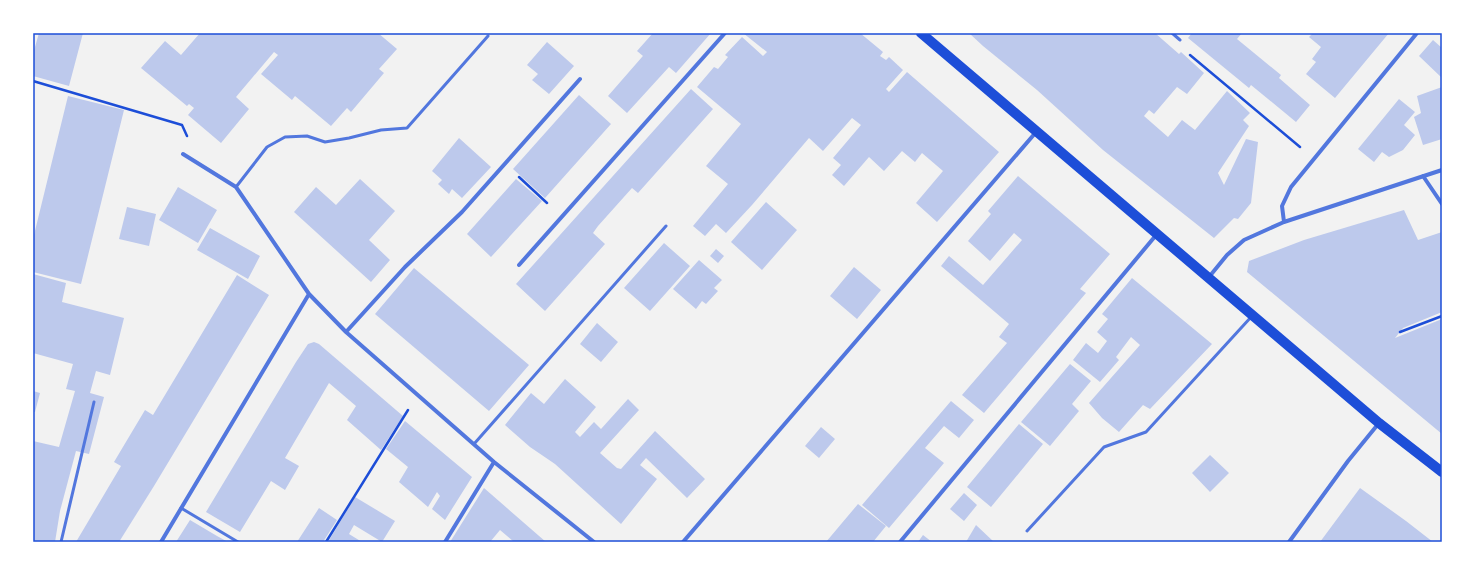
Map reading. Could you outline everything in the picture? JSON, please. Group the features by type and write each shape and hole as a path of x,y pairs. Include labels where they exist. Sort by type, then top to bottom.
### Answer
{"main road":[{"path":"921,33 1379,422 1442,472"}],"street":[{"path":"519,265 725,33"},
{"path":"1284,222 1282,206 1291,187 1417,33"},
{"path":"346,332 405,267 462,212 505,165 580,78"},
{"path":"683,542 1037,131"},
{"path":"183,154 236,188 309,294 346,332 494,462 594,542"},
{"path":"1209,277 1227,255 1244,240 1284,222 1442,170"},
{"path":"1423,176 1442,204"},
{"path":"900,542 1157,234"},
{"path":"161,542 309,294"},
{"path":"1289,542 1348,461 1379,422"},
{"path":"445,542 494,462"}],"lane":[{"path":"1172,33 1180,40"},
{"path":"236,188 267,146 285,137 307,136 325,142 381,130 407,128 488,36"},
{"path":"474,444 666,226"},
{"path":"1027,531 1104,447 1146,432 1253,314"},
{"path":"61,542 94,402"},
{"path":"181,508 238,542"}],"path":[{"path":"1180,40 1179,47 1300,147"},
{"path":"33,81 182,125 190,142 183,154"},
{"path":"505,165 562,217"},
{"path":"1400,332 1442,316"},
{"path":"326,542 417,394"}],"building":[{"path":"39,33 83,33 69,86 33,76 33,54"},
{"path":"200,33 378,33 397,49 379,69 384,73 351,112 347,108 331,126 295,96 292,100 261,74 278,55 274,52 236,97 249,109 221,143 188,115 194,108 189,104 187,106 141,68 165,41 181,55"},
{"path":"653,33 711,33 676,73 669,67 627,113 608,96 643,56 637,51"},
{"path":"743,33 860,33 883,52 880,56 886,60 889,57 903,70 886,89 889,92 907,72 999,152 937,222 916,203 943,171 922,153 915,162 902,151 884,171 869,157 844,186 832,175 841,165 833,158 861,125 852,118 823,151 809,138 726,233 716,224 705,236 693,226 728,184 706,166 741,124 697,87 714,67 718,69 728,57 725,55 742,37 763,56 767,52"},
{"path":"969,33 1155,33 1179,54 1181,52 1204,73 1187,94 1177,87 1154,114 1149,110 1144,116 1168,137 1182,120 1195,130 1227,91 1250,113 1243,120 1249,126 1218,173 1224,185 1246,139 1258,142 1251,203 1238,219 1234,218 1214,238 1103,150 1037,90"},
{"path":"1192,33 1242,33 1237,39 1281,75 1279,78 1310,105 1296,122 1251,85 1249,88 1188,38"},
{"path":"1313,33 1389,33 1335,98 1306,74 1316,62 1312,59 1321,47 1309,37"},
{"path":"1433,40 1442,48 1442,78 1419,56"},
{"path":"547,42 574,66 549,94 532,80 538,74 527,65"},
{"path":"1442,87 1442,139 1423,145 1414,117 1421,113 1417,96"},
{"path":"691,89 713,109 638,193 632,188 598,226 593,233 605,244 545,311 516,284"},
{"path":"579,95 611,124 545,198 513,169"},
{"path":"68,96 124,110 81,284 33,272 33,239"},
{"path":"1399,99 1415,112 1404,125 1415,135 1403,150 1389,157 1382,152 1374,162 1358,149"},
{"path":"459,138 491,167 462,198 452,189 449,194 438,184 442,180 432,171"},
{"path":"1018,176 1110,254 1080,289 1086,293 984,413 962,395 1007,343 999,337 1009,324 941,266 949,256 983,285 1022,240 1014,233 990,261 968,241 991,214 988,211"},
{"path":"360,179 395,211 369,240 390,260 371,282 294,212 316,187 336,205"},
{"path":"516,179 542,201 491,257 467,234"},
{"path":"178,187 217,210 198,243 159,220"},
{"path":"766,202 797,230 762,270 731,242"},
{"path":"127,207 156,214 149,246 119,239"},
{"path":"1404,210 1418,240 1442,232 1442,312 1403,328 1395,338 1442,319 1442,434 1247,272 1249,261 1304,240"},
{"path":"210,228 260,256 248,279 197,250"},
{"path":"664,243 690,266 650,311 624,288"},
{"path":"716,249 724,256 718,263 710,256"},
{"path":"699,260 722,280 714,288 718,291 706,304 702,301 696,309 673,289"},
{"path":"854,267 881,290 857,319 830,296"},
{"path":"414,268 529,365 489,411 375,314"},
{"path":"33,274 66,283 62,302 124,318 110,375 96,371 90,393 104,397 89,454 76,451 60,511 55,542 33,542 33,441 59,447 75,391 66,389 73,364 33,353"},
{"path":"237,275 269,295 154,486 119,542 76,542 121,466 114,462 145,410 153,415"},
{"path":"1132,278 1212,344 1150,409 1143,405 1119,432 1102,418 1089,403 1140,345 1131,337 1116,357 1119,360 1100,382 1073,360 1086,343 1098,353 1107,341 1097,332 1108,319 1102,314"},
{"path":"597,323 618,342 601,362 580,344"},
{"path":"314,342 319,344 403,416 381,450 347,420 356,406 329,383 285,458 299,466 285,490 271,481 240,532 206,512 296,362 308,344"},
{"path":"1070,364 1091,381 1072,404 1079,411 1050,446 1021,422"},
{"path":"565,379 596,407 575,432 580,437 594,422 601,429 628,399 639,410 600,453 617,468 621,469 655,431 705,479 687,498 646,458 640,465 657,479 621,524 555,464 530,447 505,425 531,393 544,404"},
{"path":"33,391 40,393 35,412 33,412"},
{"path":"951,401 974,420 959,438 944,426 925,448 944,463 889,528 862,505"},
{"path":"405,421 472,477 445,520 432,509 440,496 437,492 428,507 399,482 408,467 386,449"},
{"path":"1019,424 1043,444 991,507 967,487"},
{"path":"821,427 835,439 819,458 805,446"},
{"path":"1210,455 1229,473 1210,492 1192,473"},
{"path":"484,488 546,542 514,542 500,530 490,542 450,542"},
{"path":"1360,488 1406,521 1433,542 1320,542"},
{"path":"964,493 977,505 964,521 950,509"},
{"path":"355,497 395,521 382,542 354,525 349,534 362,542 328,542"},
{"path":"858,504 886,526 873,542 826,542"},
{"path":"319,508 337,520 323,542 297,542"},
{"path":"190,520 217,536 228,542 176,542"},
{"path":"976,525 994,542 966,542"},
{"path":"923,535 932,542 918,542"}]}
